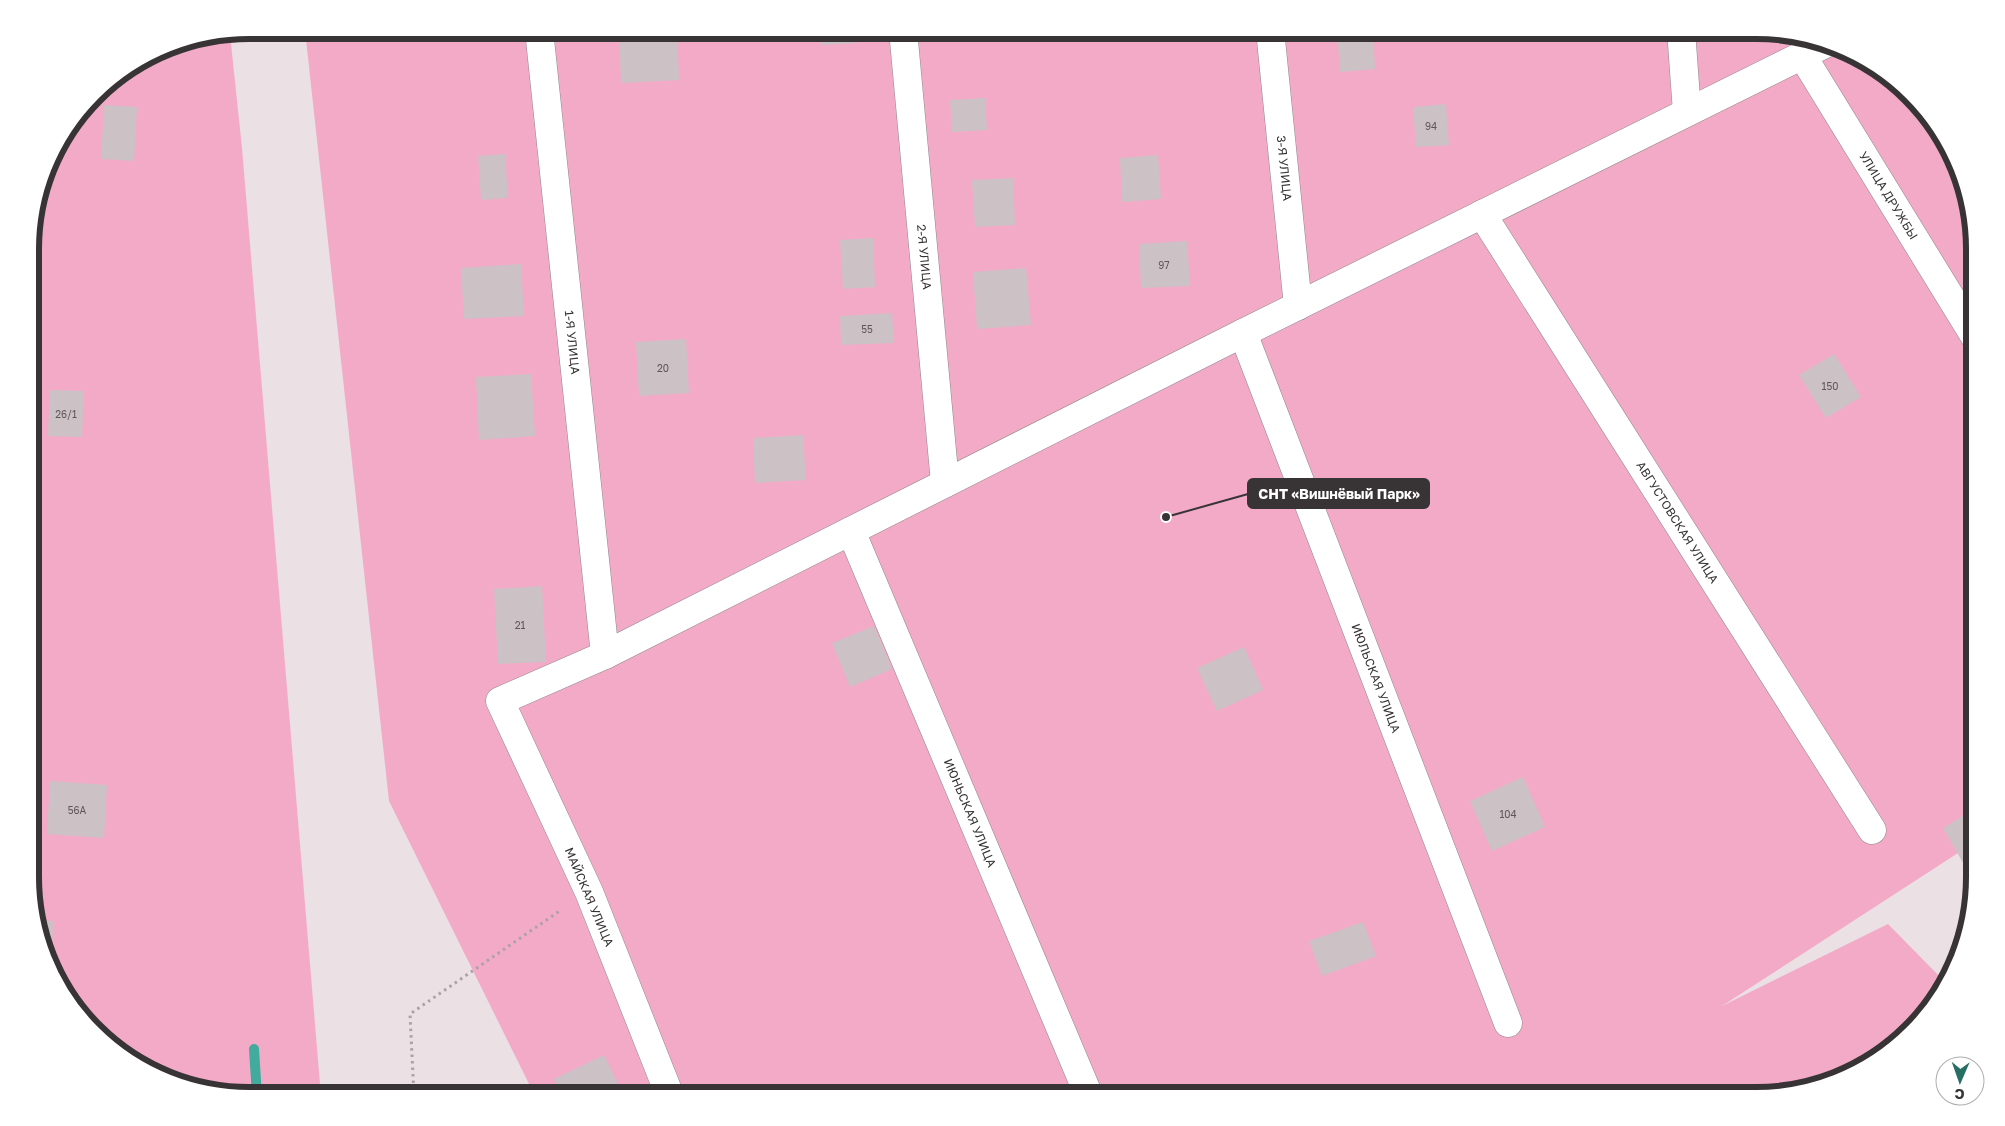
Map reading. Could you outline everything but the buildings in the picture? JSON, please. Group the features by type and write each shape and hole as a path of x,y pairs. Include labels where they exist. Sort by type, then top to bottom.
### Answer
{"lane":[{"name":"1-Я УЛИЦА","path":"540,39 605,655"},
{"name":"2-Я УЛИЦА","path":"904,39 946,483"},
{"name":"3-Я УЛИЦА","path":"1271,39 1298,306"},
{"path":"1682,39 1687,112"},
{"path":"605,655 1243,333 1817,48"},
{"name":"УЛИЦА ДРУЖБЫ","path":"1802,55 1966,324"},
{"name":"АВГУСТОВСКАЯ УЛИЦА","path":"1482,214 1872,830"},
{"name":"ИЮЛЬСКАЯ УЛИЦА","path":"1243,333 1508,1023"},
{"name":"ИЮНЬСКАЯ УЛИЦА","path":"851,531 1085,1087"},
{"name":"МАЙСКАЯ УЛИЦА","path":"605,655 500,701 588,892 666,1087"}],"path":[{"path":"414,1087 410,1014 588,892"}],"shaded area":[{"path":"306,39 1770,39 1824,50 1849,60 1873,74 1895,91 1914,110 1931,132 1950,168 1959,194 1966,235 1966,848 1722,1006 1888,924 1941,978 1923,1005 1905,1026 1873,1052 1837,1071 1811,1080 1770,1087 531,1087 389,801"},
{"path":"231,40 242,148 320,1087 235,1087 208,1083 168,1071 132,1052 110,1035 91,1016 74,994 60,970 46,932 39,891 39,235 46,194 60,156 74,132 100,100 132,74 156,60 194,46"}],"waterway":[{"path":"254,1049 256,1087"}],"place":[{"name":"СНТ «Вишнёвый Парк»","path":"1166,517"}]}
